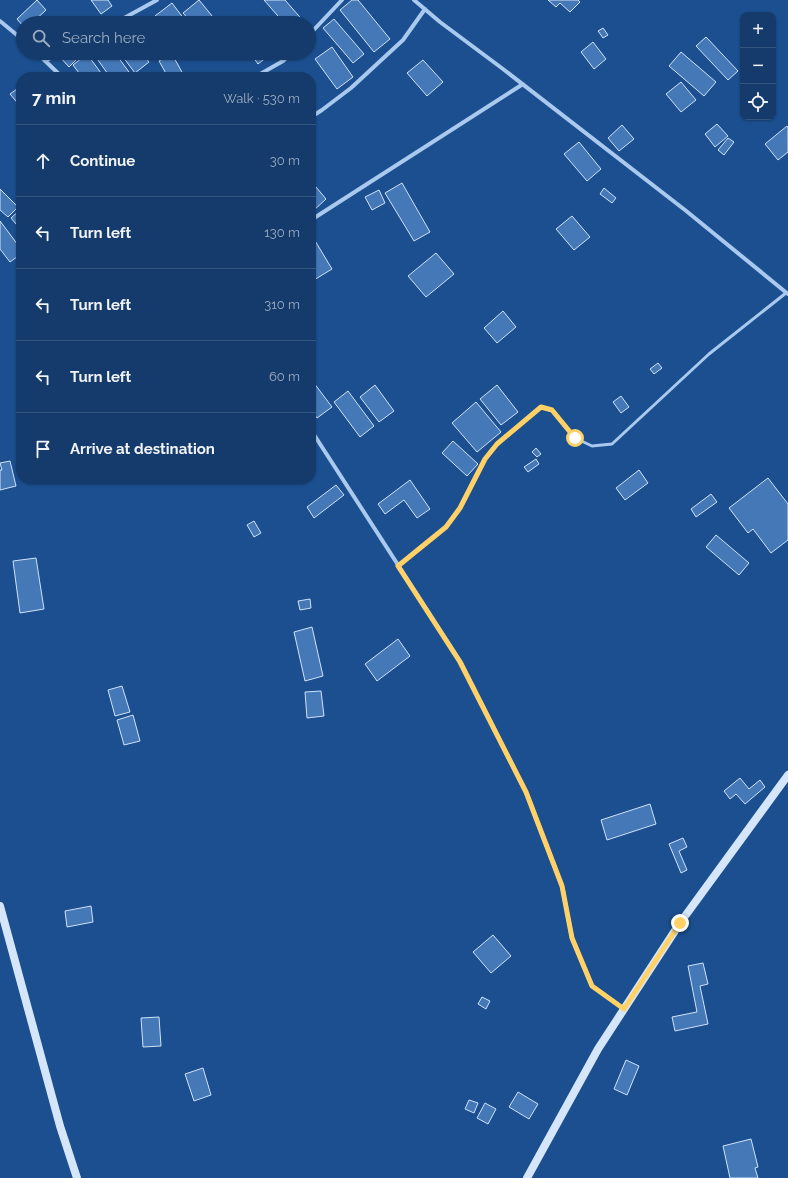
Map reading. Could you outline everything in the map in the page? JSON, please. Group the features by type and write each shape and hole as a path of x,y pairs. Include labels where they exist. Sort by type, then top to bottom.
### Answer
{"main road":[{"path":"527,1178 598,1049 680,923 788,775"},
{"path":"0,906 60,1126 77,1178"}],"street":[{"path":"128,16 157,0"},
{"path":"316,28 342,0"},
{"path":"414,0 684,210 787,294"},
{"path":"316,114 350,88 403,40 425,9"},
{"path":"0,21 16,34"},
{"path":"264,72 284,60"},
{"path":"45,61 57,72"},
{"path":"316,217 523,84"},
{"path":"316,438 460,662 526,792 562,886 572,938 592,986 624,1009"}],"lane":[{"path":"398,566 446,527 460,508 485,459 497,444 541,407 552,410 575,438 592,446 612,444 709,354 787,294"}],"building":[{"path":"37,0 46,10 40,16 20,16"},
{"path":"91,0 108,0 112,6 101,14"},
{"path":"199,0 212,16 186,16 183,13"},
{"path":"264,0 285,0 299,16 278,16"},
{"path":"352,0 358,0 390,39 374,52 340,10"},
{"path":"548,0 578,0 580,2 570,12 560,3 556,7"},
{"path":"172,3 182,16 155,16"},
{"path":"334,19 364,54 353,63 323,28"},
{"path":"603,28 608,35 603,38 598,31"},
{"path":"706,37 738,71 728,80 696,46"},
{"path":"593,42 606,59 594,69 581,52"},
{"path":"332,47 353,77 337,89 316,58"},
{"path":"681,52 716,82 704,96 669,66"},
{"path":"63,60 76,60 69,67"},
{"path":"79,60 91,60 100,72 78,72 73,65"},
{"path":"98,60 120,60 129,72 106,72"},
{"path":"125,60 147,60 149,62 134,72"},
{"path":"175,60 182,72 165,72 159,61"},
{"path":"255,60 263,60 258,64"},
{"path":"423,60 443,82 427,96 407,73"},
{"path":"681,82 696,100 681,112 666,94"},
{"path":"16,90 16,101 10,94"},
{"path":"717,124 728,136 715,147 705,134"},
{"path":"622,125 634,139 619,151 608,138"},
{"path":"787,126 788,152 778,160 765,144"},
{"path":"728,138 734,142 724,155 718,150"},
{"path":"579,142 601,169 587,181 564,154"},
{"path":"402,183 430,232 414,241 385,193"},
{"path":"316,187 326,199 316,208"},
{"path":"604,188 616,198 612,203 600,194"},
{"path":"0,189 16,205 16,209 8,217 0,210"},
{"path":"379,190 385,203 372,210 365,197"},
{"path":"16,214 16,224 11,218"},
{"path":"572,216 590,237 574,250 556,229"},
{"path":"0,221 16,242 16,258 10,262 0,249"},
{"path":"316,242 332,269 316,279"},
{"path":"436,253 454,274 426,297 408,276"},
{"path":"503,311 516,327 497,343 484,328"},
{"path":"658,363 662,368 654,374 650,369"},
{"path":"375,385 394,411 379,422 360,397"},
{"path":"497,385 518,412 501,425 480,399"},
{"path":"316,386 332,407 317,418 316,417"},
{"path":"348,391 374,426 360,437 334,402"},
{"path":"621,396 629,407 621,413 613,402"},
{"path":"476,402 501,432 477,452 452,423"},
{"path":"453,441 478,464 467,476 442,453"},
{"path":"536,448 541,454 537,457 532,452"},
{"path":"536,459 539,464 528,472 524,467"},
{"path":"10,461 16,486 0,490 0,470 2,470 0,463"},
{"path":"639,470 648,483 625,500 616,488"},
{"path":"768,478 788,504 788,540 771,553 753,529 748,533 729,508"},
{"path":"410,480 430,509 417,518 404,500 385,514 378,504"},
{"path":"336,485 344,495 314,518 307,507"},
{"path":"711,494 717,502 696,517 691,509"},
{"path":"254,521 261,533 254,537 247,525"},
{"path":"716,535 749,563 739,575 706,547"},
{"path":"36,558 44,609 20,613 13,561"},
{"path":"310,599 311,608 300,610 298,601"},
{"path":"312,627 323,676 305,681 294,632"},
{"path":"398,639 410,656 377,681 365,664"},
{"path":"122,686 130,712 115,716 108,690"},
{"path":"321,691 324,716 307,718 305,692"},
{"path":"133,715 140,741 124,745 117,720"},
{"path":"740,778 749,789 760,780 765,787 745,804 736,794 730,799 724,791"},
{"path":"650,804 656,824 607,840 601,820"},
{"path":"683,838 687,847 679,851 687,870 681,873 669,844"},
{"path":"91,906 93,922 67,927 65,911"},
{"path":"493,935 511,956 491,973 473,952"},
{"path":"703,963 708,984 700,986 708,1024 675,1031 672,1017 697,1012 688,966"},
{"path":"482,997 490,1001 486,1009 478,1004"},
{"path":"159,1017 161,1046 143,1047 141,1018"},
{"path":"626,1060 639,1066 627,1095 614,1089"},
{"path":"203,1068 211,1095 194,1101 185,1074"},
{"path":"518,1092 538,1104 529,1119 509,1107"},
{"path":"469,1100 478,1103 474,1113 465,1109"},
{"path":"485,1103 496,1109 488,1124 477,1118"},
{"path":"751,1139 758,1167 755,1168 758,1178 730,1178 723,1146"}],"route":[{"path":"575,438 552,410 541,407 497,444 485,459 460,508 446,527 398,566 460,662 526,792 562,886 572,938 592,986 624,1009 680,923"}]}
